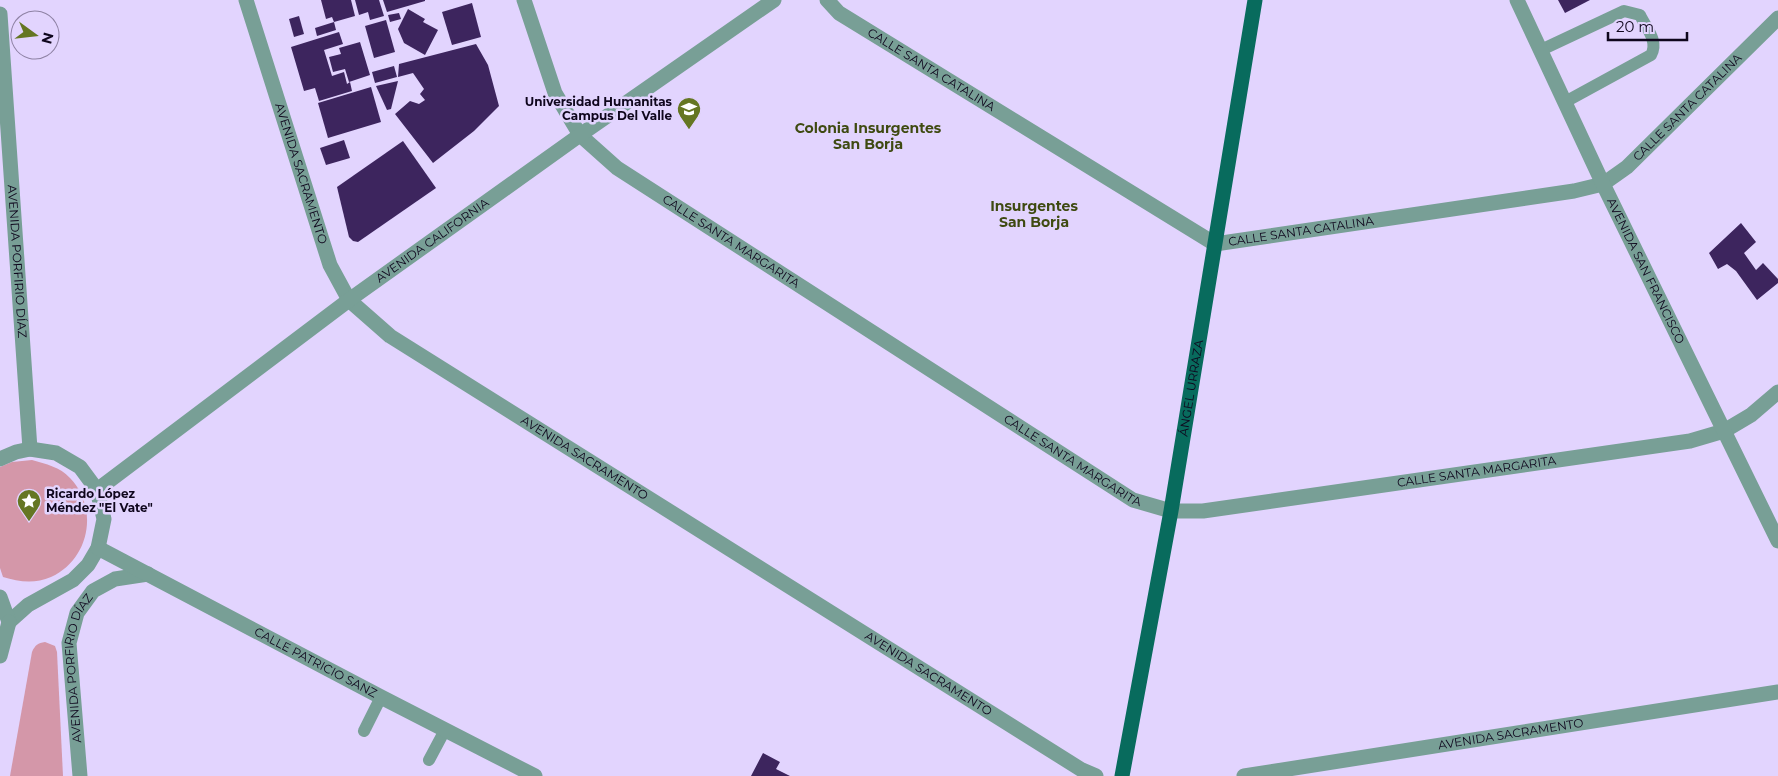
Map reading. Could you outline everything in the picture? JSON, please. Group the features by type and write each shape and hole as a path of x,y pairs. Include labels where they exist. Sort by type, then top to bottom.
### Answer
{"main road":[{"name":"ÁNGEL URRAZA","path":"1122,776 1171,512 1255,0"}],"street":[{"name":"AVENIDA SACRAMENTO","path":"246,0 330,265 349,300 390,336 1082,770 1096,776"},
{"name":"CALLE SANTA MARGARITA","path":"524,0 555,93 580,135 617,168 1133,500 1171,512 1203,511 1690,441 1724,431 1751,415 1778,392"},
{"name":"AVENIDA CALIFORNIA","path":"97,490 349,300 580,135 774,0"},
{"name":"CALLE SANTA CATALINA","path":"827,0 839,13 1215,244 1574,192 1603,184 1627,167 1778,18"},
{"name":"AVENIDA SAN FRANCISCO","path":"1517,0 1603,184 1778,541"},
{"name":"AVENIDA PORFIRIO DÍAZ","path":"0,14 30,449"},
{"path":"0,459 16,452 30,449 56,453 80,467 97,490 104,519 98,548 88,566 73,580 28,604 9,622 0,656"},
{"name":"CALLE PATRICIO SANZ","path":"98,548 535,776"},
{"name":"AVENIDA PORFIRIO DÍAZ","path":"80,776 69,642 77,612 93,591 115,579 148,574"},
{"path":"0,597 9,622"},
{"name":"AVENIDA SACRAMENTO","path":"1244,776 1778,692"}],"lane":[{"path":"1540,50 1624,11 1640,16 1654,42 1652,55 1565,102"},
{"path":"364,731 381,697"},
{"path":"429,760 445,730"}],"shaded area":[{"path":"32,460 57,469 70,478 79,490 85,504 87,518 82,546 64,569 51,577 27,582 3,577 0,568 0,467 12,462"},
{"path":"45,642 55,646 57,652 63,776 10,776 32,652 37,645"}],"building":[{"path":"321,0 351,0 355,16 334,22 332,17 326,19"},
{"path":"355,0 379,0 384,16 370,20 368,12 359,15"},
{"path":"383,0 425,0 425,1 387,12"},
{"path":"1558,0 1590,0 1565,13"},
{"path":"472,3 481,37 452,45 442,12"},
{"path":"408,9 425,19 423,22 438,30 425,55 404,43 398,29"},
{"path":"399,13 401,19 390,22 388,15"},
{"path":"299,16 304,34 294,37 289,19"},
{"path":"386,20 395,52 374,58 365,26"},
{"path":"334,22 336,30 317,36 315,28"},
{"path":"339,32 343,44 324,50 332,76 344,72 347,84 350,82 352,91 319,101 315,88 304,91 291,47"},
{"path":"360,42 370,75 349,82 345,69 333,72 329,57 341,54 339,48"},
{"path":"476,44 488,65 499,106 474,131 433,163 395,114 410,101 419,104 425,100 420,94 424,89 413,73 398,77 399,64"},
{"path":"394,66 397,77 375,83 372,72"},
{"path":"398,81 391,109 387,110 376,86"},
{"path":"371,87 381,122 328,138 318,103"},
{"path":"344,140 350,158 326,165 320,148"},
{"path":"403,141 436,188 358,242 353,241 349,237 337,187"},
{"path":"1741,223 1756,242 1744,253 1756,270 1763,263 1778,279 1778,283 1757,300 1736,271 1727,264 1718,269 1709,253"},
{"path":"763,753 780,762 776,769 790,776 751,776"}],"place":[{"name":"Universidad Humanitas Campus Del Valle","path":"689,130"},
{"name":"Ricardo López Méndez \"El Vate\"","path":"29,522"}],"district":[{"name":"Colonia Insurgentes San Borja","path":"868,136"},
{"name":"Insurgentes San Borja","path":"1034,214"}]}
